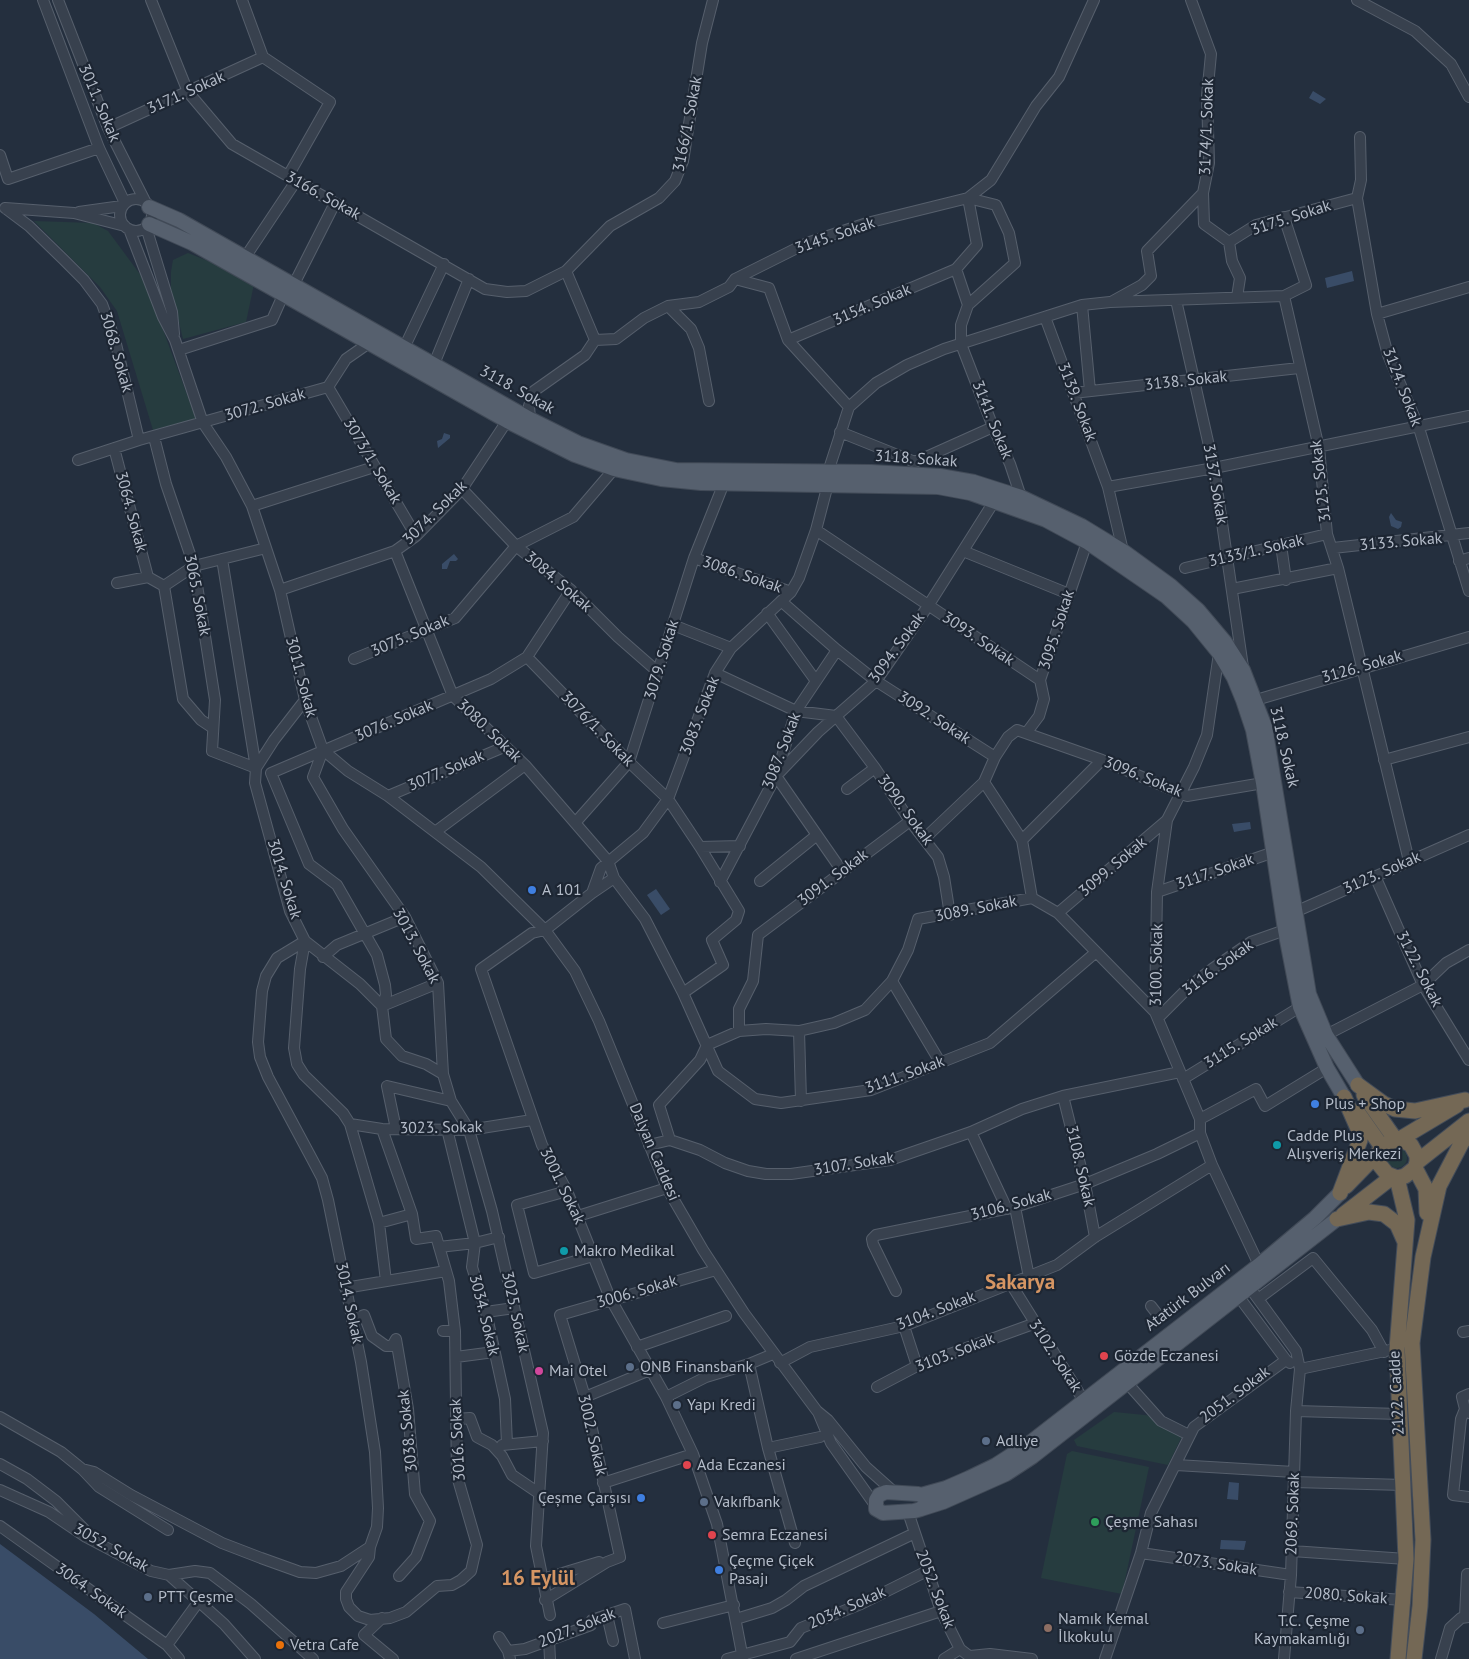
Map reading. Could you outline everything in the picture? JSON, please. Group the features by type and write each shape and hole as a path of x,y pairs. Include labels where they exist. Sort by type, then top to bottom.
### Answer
{"highway":[{"path":"1358,1085 1384,1104 1396,1109 1414,1111 1467,1099"},
{"path":"1358,1085 1389,1145"},
{"path":"1344,1097 1389,1145 1411,1145 1417,1156 1416,1165 1426,1189 1423,1257"},
{"path":"1340,1193 1357,1153 1360,1140 1359,1131 1344,1097"},
{"path":"1340,1193 1389,1145 1467,1099"},
{"path":"1338,1219 1394,1178 1405,1176 1469,1121"},
{"name":"2122. Cadde","path":"1414,1659 1420,1606 1423,1540 1412,1343 1423,1257 1439,1186 1462,1142 1469,1136"},
{"path":"1389,1145 1379,1164 1387,1174 1394,1178"},
{"name":"2122. Cadde","path":"1394,1178 1408,1220 1390,1350 1399,1414 1404,1486 1406,1559 1398,1659"},
{"path":"1338,1219 1369,1212 1384,1214 1397,1224 1406,1244"}],"main road":[{"name":"3118. Sokak","path":"148,205 179,220 244,259 370,343 507,421 575,455 614,469 661,479 701,483 940,476 974,482 1021,497 1082,526 1124,551 1171,586 1198,610 1244,670 1265,727 1309,994 1326,1035 1358,1085"},
{"name":"3118. Sokak","path":"147,225 192,243 288,289 404,348 530,419 578,443 626,460 676,470 828,478 938,487 970,493 995,500 1046,520 1087,542 1167,597 1193,621 1219,653 1234,678 1243,700 1253,730 1263,783 1285,930 1300,1007 1327,1068 1344,1097"},
{"name":"Atatürk Bulvarı","path":"894,1492 922,1495 946,1488 996,1465 1026,1446 1259,1265 1315,1218 1340,1193"},
{"name":"Atatürk Bulvarı","path":"875,1505 878,1512 883,1513 914,1511 944,1502 1006,1474 1249,1295 1338,1219"},
{"path":"875,1505 877,1497 882,1493 894,1492"},
{"path":"914,1511 926,1501 922,1495"}],"street":[{"name":"3011. Sokak","path":"43,0 99,148 124,205"},
{"name":"3011. Sokak","path":"58,0 108,128 148,205"},
{"name":"3166. Sokak","path":"151,0 188,92 232,144 485,289 507,292 526,291 566,271"},
{"path":"242,0 263,57 330,102 292,179 244,259"},
{"name":"3166/1. Sokak","path":"566,271 610,226 659,198 675,182 683,161 702,43 713,0"},
{"name":"3145. Sokak","path":"595,340 616,339 644,318 668,306 699,302 729,287 735,279 807,243 867,224 968,198 990,180 1036,106 1059,77 1094,0"},
{"name":"3174/1. Sokak","path":"1110,302 1142,285 1151,276 1147,251 1203,193 1209,163 1207,96 1211,54 1190,0"},
{"path":"1357,0 1415,31 1451,64 1469,97"},
{"name":"3171. Sokak","path":"108,128 263,57"},
{"name":"3124. Sokak","path":"1360,137 1361,180 1357,198 1377,314 1388,355 1419,428 1453,537 1464,559 1469,591"},
{"path":"0,155 8,179 99,148"},
{"path":"1203,193 1204,224 1229,242 1232,261 1240,278 1237,297"},
{"path":"961,344 961,325 968,305 1015,263 1009,233 996,204 968,198 977,245 956,269 968,305"},
{"name":"3175. Sokak","path":"1229,242 1256,225 1357,198"},
{"path":"2,208 74,213 139,230 147,225 152,216 148,205 138,199 124,205 74,213"},
{"path":"177,345 272,320 335,203"},
{"path":"124,205 120,217 127,228"},
{"name":"3068. Sokak","path":"2,208 29,226 84,280 102,304 115,340 139,440"},
{"path":"735,279 769,288 788,340 850,407 876,384 899,370 944,349 1082,305 1110,302 1284,296 1306,285 1284,217"},
{"name":"3011. Sokak","path":"147,225 172,312 177,345"},
{"name":"3011. Sokak","path":"127,228 163,317 177,345 203,423 226,457 252,506 280,590 305,700 323,750"},
{"path":"404,348 444,264"},
{"name":"3154. Sokak","path":"788,340 956,269"},
{"path":"530,419 529,406 534,391 585,355 595,340 566,271"},
{"path":"434,364 469,279"},
{"path":"1377,314 1469,287"},
{"name":"3125. Sokak","path":"1284,296 1318,448 1327,534 1333,548 1409,861"},
{"name":"3137. Sokak","path":"1176,300 1214,468 1244,670"},
{"path":"1082,305 1090,391"},
{"path":"668,306 691,329 699,348 709,401"},
{"name":"3139. Sokak","path":"1045,317 1108,487 1124,551"},
{"path":"328,387 346,359 370,343"},
{"name":"3141. Sokak","path":"961,344 993,427 1010,464 1021,497"},
{"name":"3138. Sokak","path":"1073,393 1299,368"},
{"name":"3072. Sokak","path":"203,423 328,387"},
{"name":"3073/1. Sokak","path":"328,387 416,536"},
{"name":"3083. Sokak","path":"481,969 532,933 545,930 592,892 602,868 643,833 668,799 715,673 731,648 766,613 791,592 799,578 816,530 840,432 850,407"},
{"path":"1108,487 1318,448 1469,416"},
{"name":"3074. Sokak","path":"280,590 395,551 416,536 462,489 507,421"},
{"path":"78,460 139,440 203,423"},
{"path":"840,432 915,462 993,427"},
{"name":"3065. Sokak","path":"154,437 166,484 194,566 215,700 212,750 256,768"},
{"name":"3064. Sokak","path":"114,448 148,577"},
{"path":"252,506 374,467"},
{"name":"3075. Sokak","path":"354,659 455,618 516,546 573,517 614,469"},
{"name":"3079. Sokak","path":"575,823 629,762 694,558 724,483"},
{"name":"3084. Sokak","path":"462,489 516,546 571,590 618,637 658,672"},
{"name":"3094. Sokak","path":"776,776 836,716 876,681 928,606 995,500"},
{"name":"3093. Sokak","path":"816,530 874,567 928,606 1040,680"},
{"name":"3133/1. Sokak","path":"1185,568 1327,534"},
{"name":"3133. Sokak","path":"1333,548 1469,534"},
{"name":"3095. Sokak","path":"1027,732 1039,716 1044,699 1040,680 1087,542"},
{"path":"1281,545 1286,580"},
{"path":"164,586 194,566 266,548"},
{"name":"3080. Sokak","path":"395,551 428,628 453,696 504,747 525,765 608,861"},
{"path":"963,551 1069,594"},
{"name":"3086. Sokak","path":"694,558 791,592"},
{"name":"3065. Sokak","path":"222,559 256,768"},
{"path":"1232,589 1286,580 1338,568"},
{"path":"117,583 148,577 164,586"},
{"path":"164,586 183,699 201,720 213,728"},
{"name":"3076. Sokak","path":"367,935 337,885 309,864 271,773 491,680 527,657 571,590"},
{"name":"3092. Sokak","path":"781,601 876,681 995,758"},
{"path":"766,613 816,681"},
{"path":"673,625 731,648"},
{"name":"3126. Sokak","path":"1256,700 1362,666 1469,637"},
{"name":"3087. Sokak","path":"720,882 776,776 796,711 837,650"},
{"name":"3100. Sokak","path":"1219,653 1207,735 1194,767 1167,820 1157,892 1157,1015 1200,1119 1200,1134 1212,1164 1259,1265"},
{"name":"3076/1. Sokak","path":"527,657 629,762 668,799 700,847 720,882 729,892 739,911 736,920 712,940 723,965 683,993"},
{"path":"715,673 796,711 836,716"},
{"path":"256,768 274,740 305,700"},
{"name":"3090. Sokak","path":"836,716 875,768 910,821 938,857 944,877 950,915"},
{"path":"925,838 984,782 995,758 1008,737 1017,730 1027,732"},
{"name":"3096. Sokak","path":"1027,732 1102,760 1187,796 1263,783"},
{"path":"1384,760 1469,737"},
{"name":"3077. Sokak","path":"388,796 504,747"},
{"path":"323,750 348,771 388,796 481,867 545,930"},
{"name":"3013. Sokak","path":"323,750 313,777 343,829 405,917 438,983 443,1074 451,1101 469,1130"},
{"path":"1022,840 1102,760"},
{"path":"435,832 525,765"},
{"name":"3014. Sokak","path":"256,768 255,782 290,911 305,941 277,958 266,976 262,991 258,1042 260,1057 268,1077 322,1178 352,1320 375,1452 378,1508 377,1527 370,1547"},
{"path":"846,789 875,768"},
{"path":"776,776 842,871"},
{"path":"984,782 1022,840 1032,898"},
{"name":"3099. Sokak","path":"1058,913 1167,820"},
{"name":"3091. Sokak","path":"739,1031 739,1009 753,981 758,936 910,821"},
{"path":"760,881 817,835"},
{"name":"3123. Sokak","path":"1295,912 1469,835"},
{"path":"700,847 740,846"},
{"name":"3117. Sokak","path":"1157,892 1274,852"},
{"path":"608,861 614,878 645,919 707,1045 700,1060 659,1105 670,1140 649,1145"},
{"name":"3122. Sokak","path":"1375,876 1424,985 1469,1060"},
{"path":"592,892 614,878"},
{"name":"3089. Sokak","path":"707,1045 739,1031 766,1029 799,1031 834,1023 866,1010 892,981 908,950 918,919 950,915 1032,898 1058,913 1157,1015"},
{"path":"323,957 337,945 367,935 405,917"},
{"name":"Dalyan Caddesi","path":"545,930 575,971 599,1021 667,1188 716,1270 773,1354 817,1411"},
{"name":"3116. Sokak","path":"1157,1015 1191,985 1251,942 1285,930"},
{"path":"367,935 383,976 386,995 382,1006 386,1039 402,1056 426,1064 443,1074"},
{"path":"305,941 323,957 360,984 382,1006"},
{"path":"305,941 300,969 294,1048 297,1064 304,1075 343,1114 350,1124 379,1223 386,1281"},
{"path":"1326,1035 1424,985 1446,963 1469,950"},
{"name":"3111. Sokak","path":"707,1045 718,1071 754,1099 781,1104 871,1090 990,1043 1096,953"},
{"name":"3001. Sokak","path":"481,969 542,1145 567,1191 610,1298 666,1397 693,1454 718,1524 743,1658"},
{"path":"892,981 940,1062"},
{"path":"382,1006 438,983"},
{"name":"3115. Sokak","path":"1182,1076 1300,1007"},
{"path":"799,1031 801,1101"},
{"path":"1200,1119 1256,1090 1264,1106 1327,1068"},
{"name":"3107. Sokak","path":"670,1140 700,1150 725,1163 748,1171 766,1174 791,1174 890,1160 971,1132 1022,1109 1063,1096 1182,1076"},
{"path":"396,1129 387,1086 451,1101"},
{"name":"3108. Sokak","path":"1063,1096 1085,1184 1095,1237"},
{"name":"3023. Sokak","path":"350,1124 382,1129 469,1130 532,1120"},
{"path":"382,1129 412,1214 416,1239 436,1236 440,1247 475,1243 500,1237"},
{"name":"3034. Sokak","path":"447,1129 475,1243 472,1266 486,1312 505,1399 507,1444"},
{"name":"3025. Sokak","path":"469,1130 500,1237 543,1441 536,1546 545,1600 550,1615"},
{"path":"971,1132 1011,1208 1028,1278"},
{"name":"3106. Sokak","path":"896,1291 873,1244 874,1237 1011,1208 1085,1184 1200,1134"},
{"name":"3104. Sokak","path":"780,1363 810,1347 904,1326 1057,1265 1095,1237 1212,1164"},
{"path":"578,1216 667,1188"},
{"path":"567,1191 516,1205 534,1273 593,1256"},
{"path":"379,1223 412,1214"},
{"name":"3016. Sokak","path":"370,1547 368,1557 346,1592 346,1599 349,1608 358,1616 370,1620 406,1612 437,1586 452,1585 471,1571 477,1545 457,1476 455,1331 446,1271 440,1247"},
{"path":"1314,1258 1390,1350 1300,1370 1286,1360 1249,1295 1314,1258"},
{"name":"3006. Sokak","path":"560,1315 610,1298 716,1270"},
{"path":"345,1288 446,1271"},
{"name":"3102. Sokak","path":"1011,1284 1034,1324 1084,1401"},
{"path":"1249,1295 1296,1351 1300,1370"},
{"path":"1151,1306 1158,1315"},
{"path":"486,1312 514,1308"},
{"name":"3038. Sokak","path":"352,1320 364,1315 372,1336 386,1346 392,1346 396,1339 408,1409 414,1494 430,1521 416,1557 399,1576"},
{"name":"3002. Sokak","path":"560,1315 585,1397 620,1557 607,1562"},
{"path":"637,1347 726,1316"},
{"name":"3103. Sokak","path":"877,1387 917,1366 1034,1324"},
{"path":"904,1326 917,1366"},
{"path":"443,1331 455,1331"},
{"path":"456,1358 494,1352"},
{"path":"666,1397 706,1377 773,1354"},
{"name":"2051. Sokak","path":"1105,1659 1141,1553 1151,1513 1189,1435 1200,1420 1286,1360"},
{"path":"748,1364 768,1448 794,1543"},
{"path":"585,1397 650,1370"},
{"name":"2069. Sokak","path":"1284,1659 1291,1576 1296,1411 1300,1370"},
{"path":"1128,1384 1161,1420 1189,1435"},
{"path":"1465,1396 1467,1411 1461,1419 1454,1495 1469,1497"},
{"path":"817,1411 828,1420 866,1467 894,1492"},
{"path":"817,1411 831,1443 875,1505"},
{"path":"1296,1411 1399,1414"},
{"path":"0,1416 61,1452 82,1469 99,1487 168,1530"},
{"path":"456,1419 470,1418 478,1437 494,1447 502,1456 512,1474 540,1494"},
{"path":"768,1448 820,1437"},
{"path":"494,1447 543,1441"},
{"path":"603,1483 693,1454"},
{"path":"0,1464 27,1479 56,1501 96,1540"},
{"path":"1176,1465 1404,1486"},
{"path":"82,1469 94,1472 131,1495 222,1543 300,1572 330,1570 370,1547"},
{"name":"3052. Sokak","path":"0,1490 49,1512 151,1570 169,1575 238,1637 250,1657"},
{"name":"2052. Sokak","path":"914,1511 915,1533 941,1611 960,1649 971,1657"},
{"name":"3064. Sokak","path":"0,1526 167,1645 178,1659"},
{"path":"736,1619 772,1608 804,1586 915,1533"},
{"path":"1292,1551 1406,1559"},
{"name":"2073. Sokak","path":"1141,1553 1291,1576"},
{"path":"543,1579 589,1564 607,1562"},
{"path":"545,1600 607,1562"},
{"path":"169,1575 195,1571 210,1573 251,1604 314,1659"},
{"name":"2034. Sokak","path":"727,1659 743,1658 790,1642 801,1628 861,1604 927,1571"},
{"path":"1441,1659 1450,1628 1467,1616 1467,1574 1469,1574"},
{"name":"2080. Sokak","path":"1290,1592 1403,1600"},
{"path":"167,1645 199,1601"},
{"path":"663,1622 734,1605"},
{"name":"2027. Sokak","path":"509,1655 591,1625 592,1620 625,1609 635,1659"},
{"path":"796,1659 941,1611"},
{"path":"607,1615 613,1641"},
{"path":"382,1618 364,1635 393,1659"},
{"path":"499,1637 509,1655"},
{"path":"548,1640 550,1659"},
{"path":"944,1659 960,1649"},
{"path":"971,1657 990,1654 1032,1659"}],"green space":[{"path":"34,221 93,223 108,231 145,281 196,419 153,430 117,311 100,287"},
{"path":"188,253 218,265 254,284 246,322 183,339 171,289 171,272 173,260"},
{"path":"1397,1148 1404,1151 1407,1158 1404,1165 1397,1168 1390,1165 1387,1158 1390,1151"},
{"path":"1114,1412 1154,1416 1164,1428 1182,1436 1168,1465 1077,1446 1074,1440"},
{"name":"Çeşme Sahası","path":"1072,1451 1149,1467 1122,1594 1041,1578 1067,1454"}],"water":[{"path":"1313,91 1326,99 1320,104 1309,98"},
{"path":"1352,271 1354,281 1327,288 1325,278"},
{"path":"444,433 450,435 450,438 438,448 437,441 442,439"},
{"path":"1391,513 1396,520 1402,522 1401,527 1398,529 1391,526 1389,517"},
{"path":"454,554 458,559 450,561 447,569 442,569 442,564"},
{"path":"1250,822 1251,829 1234,832 1232,824"},
{"path":"656,889 670,909 661,915 647,895"},
{"path":"1229,1482 1239,1483 1238,1500 1227,1499"},
{"path":"1221,1540 1246,1541 1244,1550 1220,1549"},
{"path":"0,1544 94,1614 148,1659 0,1659"}],"place":[{"name":"A 101","path":"532,890"},
{"name":"Plus + Shop","path":"1315,1104"},
{"name":"Cadde Plus Alışveriş Merkezi","path":"1277,1145"},
{"name":"Makro Medikal","path":"564,1251"},
{"name":"Gözde Eczanesi","path":"1104,1356"},
{"name":"QNB Finansbank","path":"630,1367"},
{"name":"Mai Otel","path":"539,1371"},
{"name":"Yapı Kredi","path":"677,1405"},
{"name":"Adliye","path":"986,1441"},
{"name":"Ada Eczanesi","path":"687,1465"},
{"name":"Çeșme Çarșısı","path":"641,1498"},
{"name":"Vakıfbank","path":"704,1502"},
{"name":"Çeşme Sahası","path":"1095,1522"},
{"name":"Semra Eczanesi","path":"712,1535"},
{"name":"Çeçme Çiçek Pasajı","path":"719,1570"},
{"name":"PTT Çeşme","path":"148,1597"},
{"name":"Namık Kemal İlkokulu","path":"1048,1628"},
{"name":"T.C. Çeşme Kaymakamlığı","path":"1360,1630"},
{"name":"Vetra Cafe","path":"280,1645"}],"district":[{"name":"Sakarya","path":"1020,1283"},
{"name":"16 Eylül","path":"538,1579"}]}
